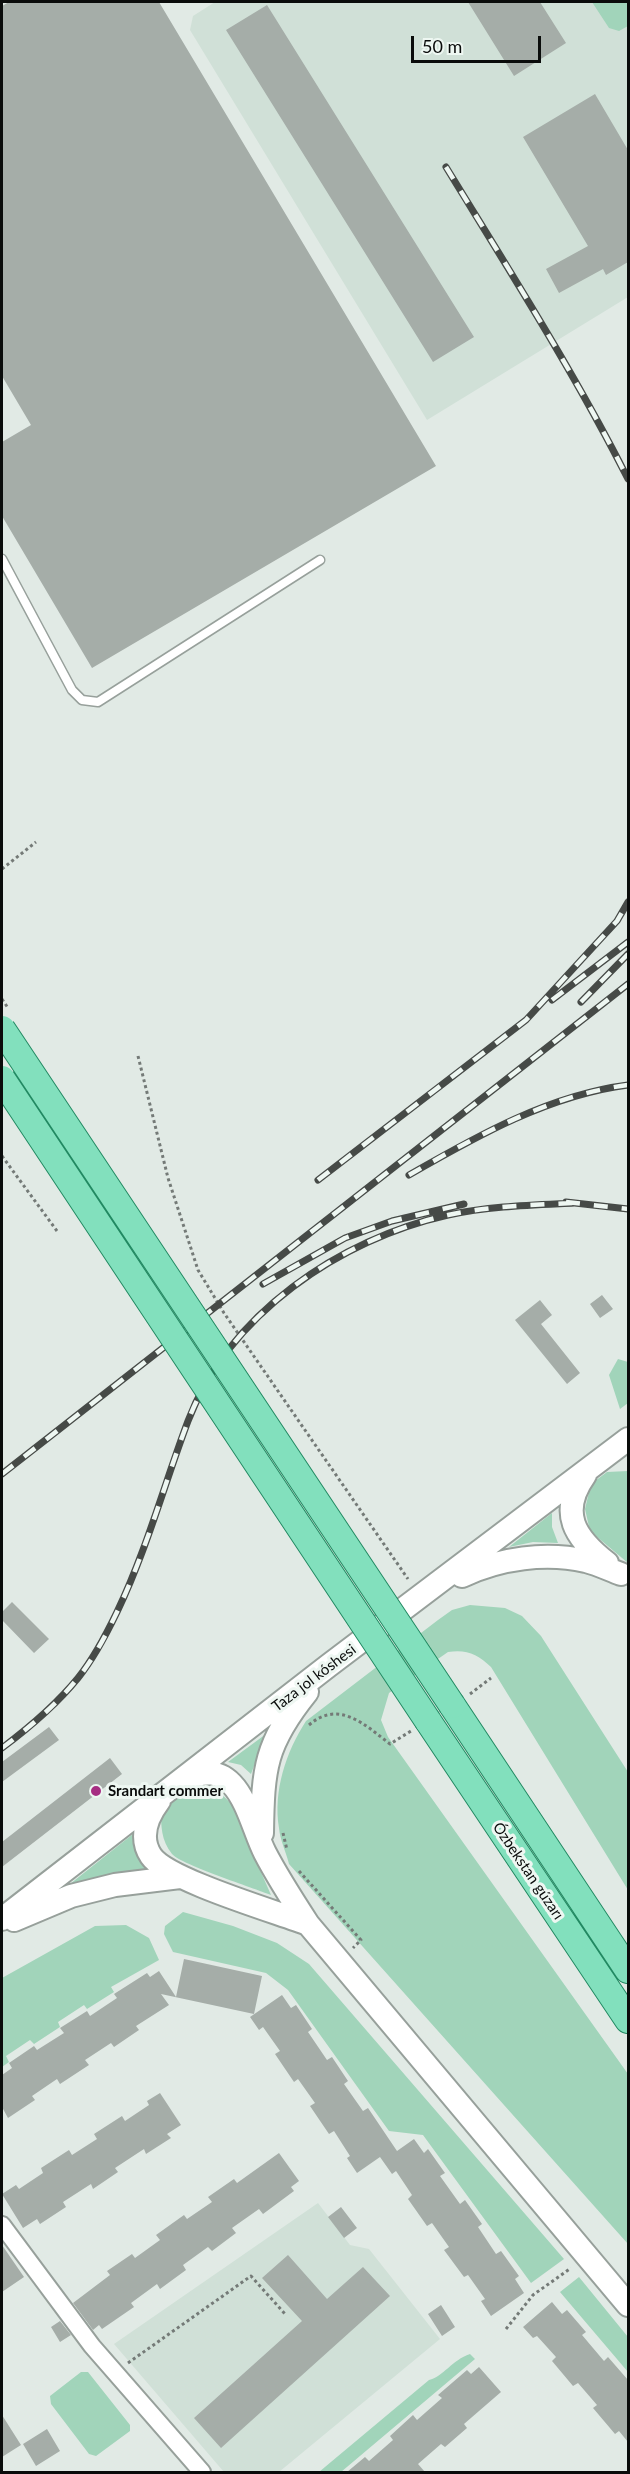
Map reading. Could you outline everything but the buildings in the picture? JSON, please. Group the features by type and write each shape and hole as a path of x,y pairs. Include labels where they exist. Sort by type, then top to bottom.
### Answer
{"main road":[{"name":"Ózbekstan gúzarı","path":"2,1029 459,1701 628,1970"},
{"name":"Ózbekstan gúzarı","path":"2,1079 422,1725 628,2020"},
{"name":"Taza jol kóshesi","path":"2,1919 328,1666 429,1592 628,1439"},
{"path":"625,1577 586,1546 575,1528 571,1509 574,1495 592,1468 620,1456 628,1457"},
{"path":"429,1592 482,1567 517,1558 586,1561 625,1577"},
{"path":"262,1847 263,1789 268,1755 279,1729 328,1666"},
{"path":"308,1924 180,1877 152,1858 146,1845 145,1830 149,1815 167,1790 191,1777 218,1776 232,1784 243,1796 262,1847 277,1877 308,1924 628,2305"},
{"path":"2,1925 71,1896 115,1885 180,1877"}],"street":[{"path":"2,2225 92,2346 202,2472"}],"lane":[{"path":"2,559 72,690 82,700 98,702 320,561"}],"path":[{"path":"2,869 36,842"},
{"path":"138,1056 168,1178 198,1270 224,1313 408,1579"},
{"path":"2,1156 57,1231"},
{"path":"459,1701 491,1678"},
{"path":"304,1729 319,1716 349,1714 390,1744 422,1725"},
{"path":"281,1826 288,1853"},
{"path":"293,1863 361,1940"},
{"path":"506,2329 533,2295 572,2267"},
{"path":"116,2373 251,2276 285,2314"}],"shaded area":[{"path":"215,2 628,2 628,297 427,420 190,30 193,16"},
{"path":"318,2203 350,2245 369,2249 440,2339 279,2472 224,2472 114,2344"}],"green space":[{"path":"592,2 628,2 628,26 619,31 609,28"},
{"path":"618,1359 628,1362 628,1403 620,1409 609,1375"},
{"path":"628,1471 628,1563 590,1531 585,1509 591,1484 607,1472"},
{"path":"552,1513 552,1527 558,1543 533,1542 509,1547"},
{"path":"470,1605 505,1608 522,1616 541,1636 628,1772 628,1890 491,1667 481,1659 466,1652 448,1652 389,1693 381,1720 388,1737 628,2074 628,2244 289,1864 281,1837 278,1800 283,1772 292,1746 306,1721 452,1610"},
{"path":"266,1734 251,1774 241,1765 228,1762"},
{"path":"193,1787 218,1791 235,1807 271,1895 178,1859 168,1849 162,1827 161,1810 173,1795"},
{"path":"133,1834 134,1848 147,1871 113,1874 70,1884"},
{"path":"183,1912 233,1926 277,1943 309,1964 564,2259 531,2283 423,2135 389,2131 288,1990 266,1973 173,1952 164,1934 165,1926"},
{"path":"126,1925 149,1938 159,1960 111,1987 114,1992 87,2009 84,2005 58,2022 60,2027 34,2044 30,2040 6,2056 9,2062 2,2067 2,1978 95,1926"},
{"path":"579,2277 628,2337 628,2372 560,2292"},
{"path":"470,2354 475,2359 341,2472 319,2472 429,2380 439,2376 458,2360"},
{"path":"81,2372 88,2372 130,2425 130,2431 96,2456 89,2454 51,2404 50,2396"}],"railway":[{"path":"446,167 563,360 628,479"},
{"path":"318,1180 526,1020 617,921 628,902"},
{"path":"552,1000 628,942"},
{"path":"581,1002 628,954"},
{"path":"2,1474 628,984"},
{"path":"409,1175 514,1119 570,1098 628,1085"},
{"path":"566,1202 628,1209"},
{"path":"2,1748 33,1724 61,1697 78,1678 109,1629 146,1541 188,1421 207,1382 231,1347 260,1315 293,1287 329,1263 368,1242 408,1226 448,1215 479,1210 574,1203"},
{"path":"263,1284 345,1238 392,1221 464,1204"}],"place":[{"name":"Srandart commer","path":"96,1791"}]}
